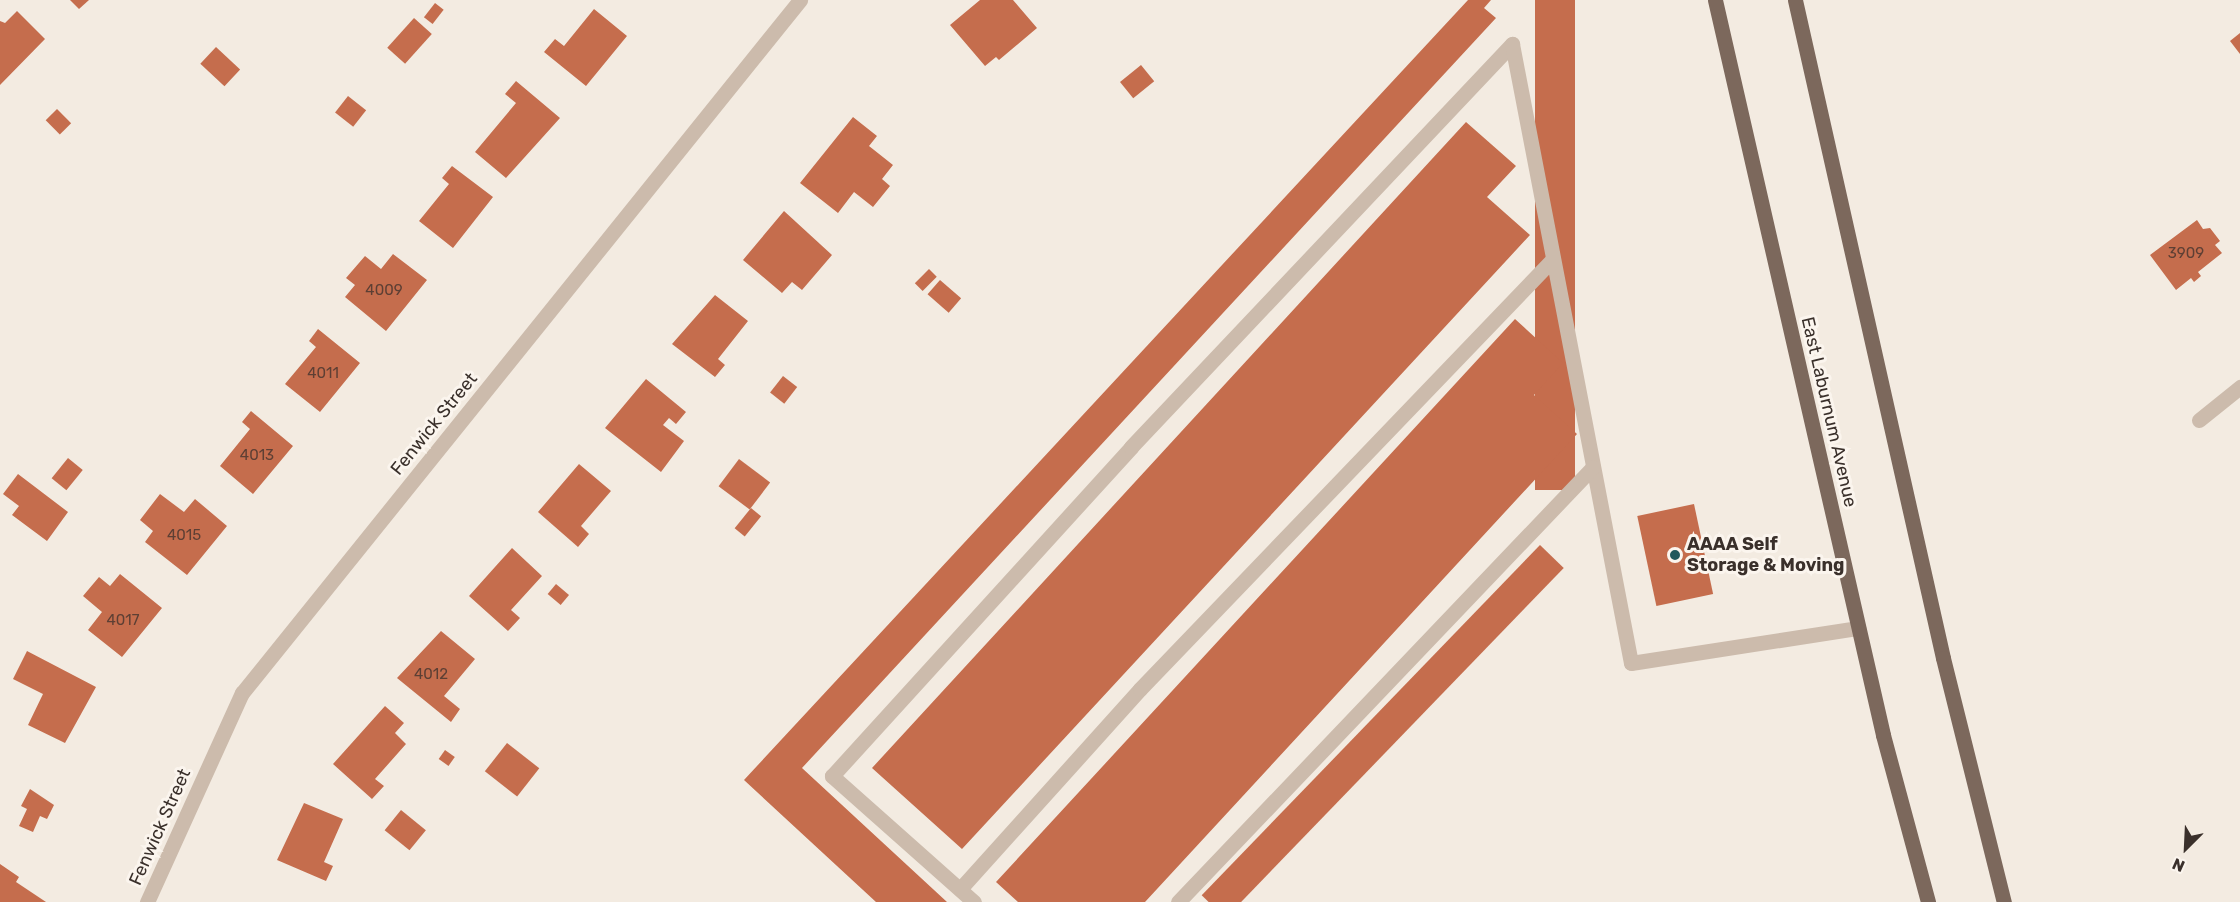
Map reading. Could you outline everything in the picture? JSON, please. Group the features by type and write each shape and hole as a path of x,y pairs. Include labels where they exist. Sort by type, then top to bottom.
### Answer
{"main road":[{"name":"East Laburnum Avenue","path":"1715,0 1858,628 1928,902"},
{"path":"1796,0 1943,658 2004,902"}],"street":[{"name":"Fenwick Street","path":"147,902 243,693 800,0"},
{"path":"974,902 832,776 1131,447 1512,44 1631,663 1858,628"},
{"path":"960,889 1140,689 1553,259"},
{"path":"2199,420 2240,387"},
{"path":"1178,902 1593,467"}],"building":[{"path":"70,0 89,0 79,9"},
{"path":"980,0 1013,0 1037,28 999,60 996,57 985,66 950,25"},
{"path":"1468,0 1491,0 1484,8 1496,18 802,768 947,902 876,902 744,780"},
{"path":"1535,0 1575,0 1575,490 1535,490"},
{"path":"435,3 444,10 433,24 424,17"},
{"path":"594,9 627,36 586,86 544,52 555,39 564,46"},
{"path":"17,11 45,39 0,85 0,21 5,23"},
{"path":"414,18 432,34 405,64 387,48"},
{"path":"2240,33 2240,54 2230,41"},
{"path":"216,47 240,70 224,86 200,64"},
{"path":"1141,65 1154,81 1133,98 1120,82"},
{"path":"516,81 560,118 506,178 475,152 516,103 505,94"},
{"path":"348,96 366,110 353,127 335,113"},
{"path":"57,109 71,123 60,134 46,120"},
{"path":"853,117 877,136 869,146 893,165 882,179 890,186 873,207 854,192 838,213 800,183"},
{"path":"1466,122 1516,166 1487,197 1530,235 962,849 872,768"},
{"path":"452,166 493,197 453,248 419,221 449,184 442,178"},
{"path":"784,211 832,255 802,290 792,282 782,293 743,260"},
{"path":"2197,220 2203,229 2210,228 2220,241 2215,245 2222,253 2198,272 2201,276 2194,282 2191,278 2176,290 2150,255"},
{"path":"393,254 427,280 386,331 345,297 355,285 346,278 365,256 381,269"},
{"path":"929,269 937,277 923,291 915,283"},
{"path":"940,280 961,298 949,313 928,294"},
{"path":"715,295 748,321 718,359 725,365 715,377 672,344"},
{"path":"1515,319 1563,363 1534,395 1577,434 1145,902 1018,902 996,882"},
{"path":"318,329 360,363 320,412 285,384 316,347 309,341"},
{"path":"783,376 797,387 784,404 770,393"},
{"path":"646,379 686,412 676,424 669,418 663,425 684,441 661,472 605,428"},
{"path":"251,411 293,446 253,494 220,466 250,429 242,422"},
{"path":"68,458 83,470 66,490 52,478"},
{"path":"739,459 770,482 750,510 719,486"},
{"path":"579,464 611,491 581,526 589,534 578,547 538,512"},
{"path":"18,474 68,512 47,541 12,515 19,506 3,494"},
{"path":"160,494 184,512 195,499 227,526 187,575 145,542 153,531 140,520"},
{"name":"AAAA Self Storage & Moving","path":"1694,504 1713,594 1656,606 1637,516"},
{"path":"751,508 761,516 745,536 735,528"},
{"path":"1540,545 1564,568 1241,902 1209,902 1202,895"},
{"path":"512,548 542,576 511,610 520,618 508,631 469,596"},
{"path":"120,574 162,608 122,657 88,630 102,612 83,596 99,577 110,586"},
{"path":"556,584 569,595 561,605 548,594"},
{"path":"441,631 475,659 444,696 460,709 451,722 397,678"},
{"path":"27,651 96,687 65,743 28,725 43,694 13,679"},
{"path":"385,706 404,723 395,733 406,744 375,779 384,786 372,799 333,764"},
{"path":"507,743 539,768 517,797 485,771"},
{"path":"445,750 455,757 449,766 439,759"},
{"path":"30,789 54,805 47,819 40,816 33,832 19,826 27,809 21,806"},
{"path":"304,803 343,819 324,862 333,866 326,881 277,860"},
{"path":"401,810 426,830 410,850 385,830"},
{"path":"0,864 19,877 16,882 46,902 0,902"}],"place":[{"name":"AAAA Self Storage & Moving","path":"1675,555"}]}
